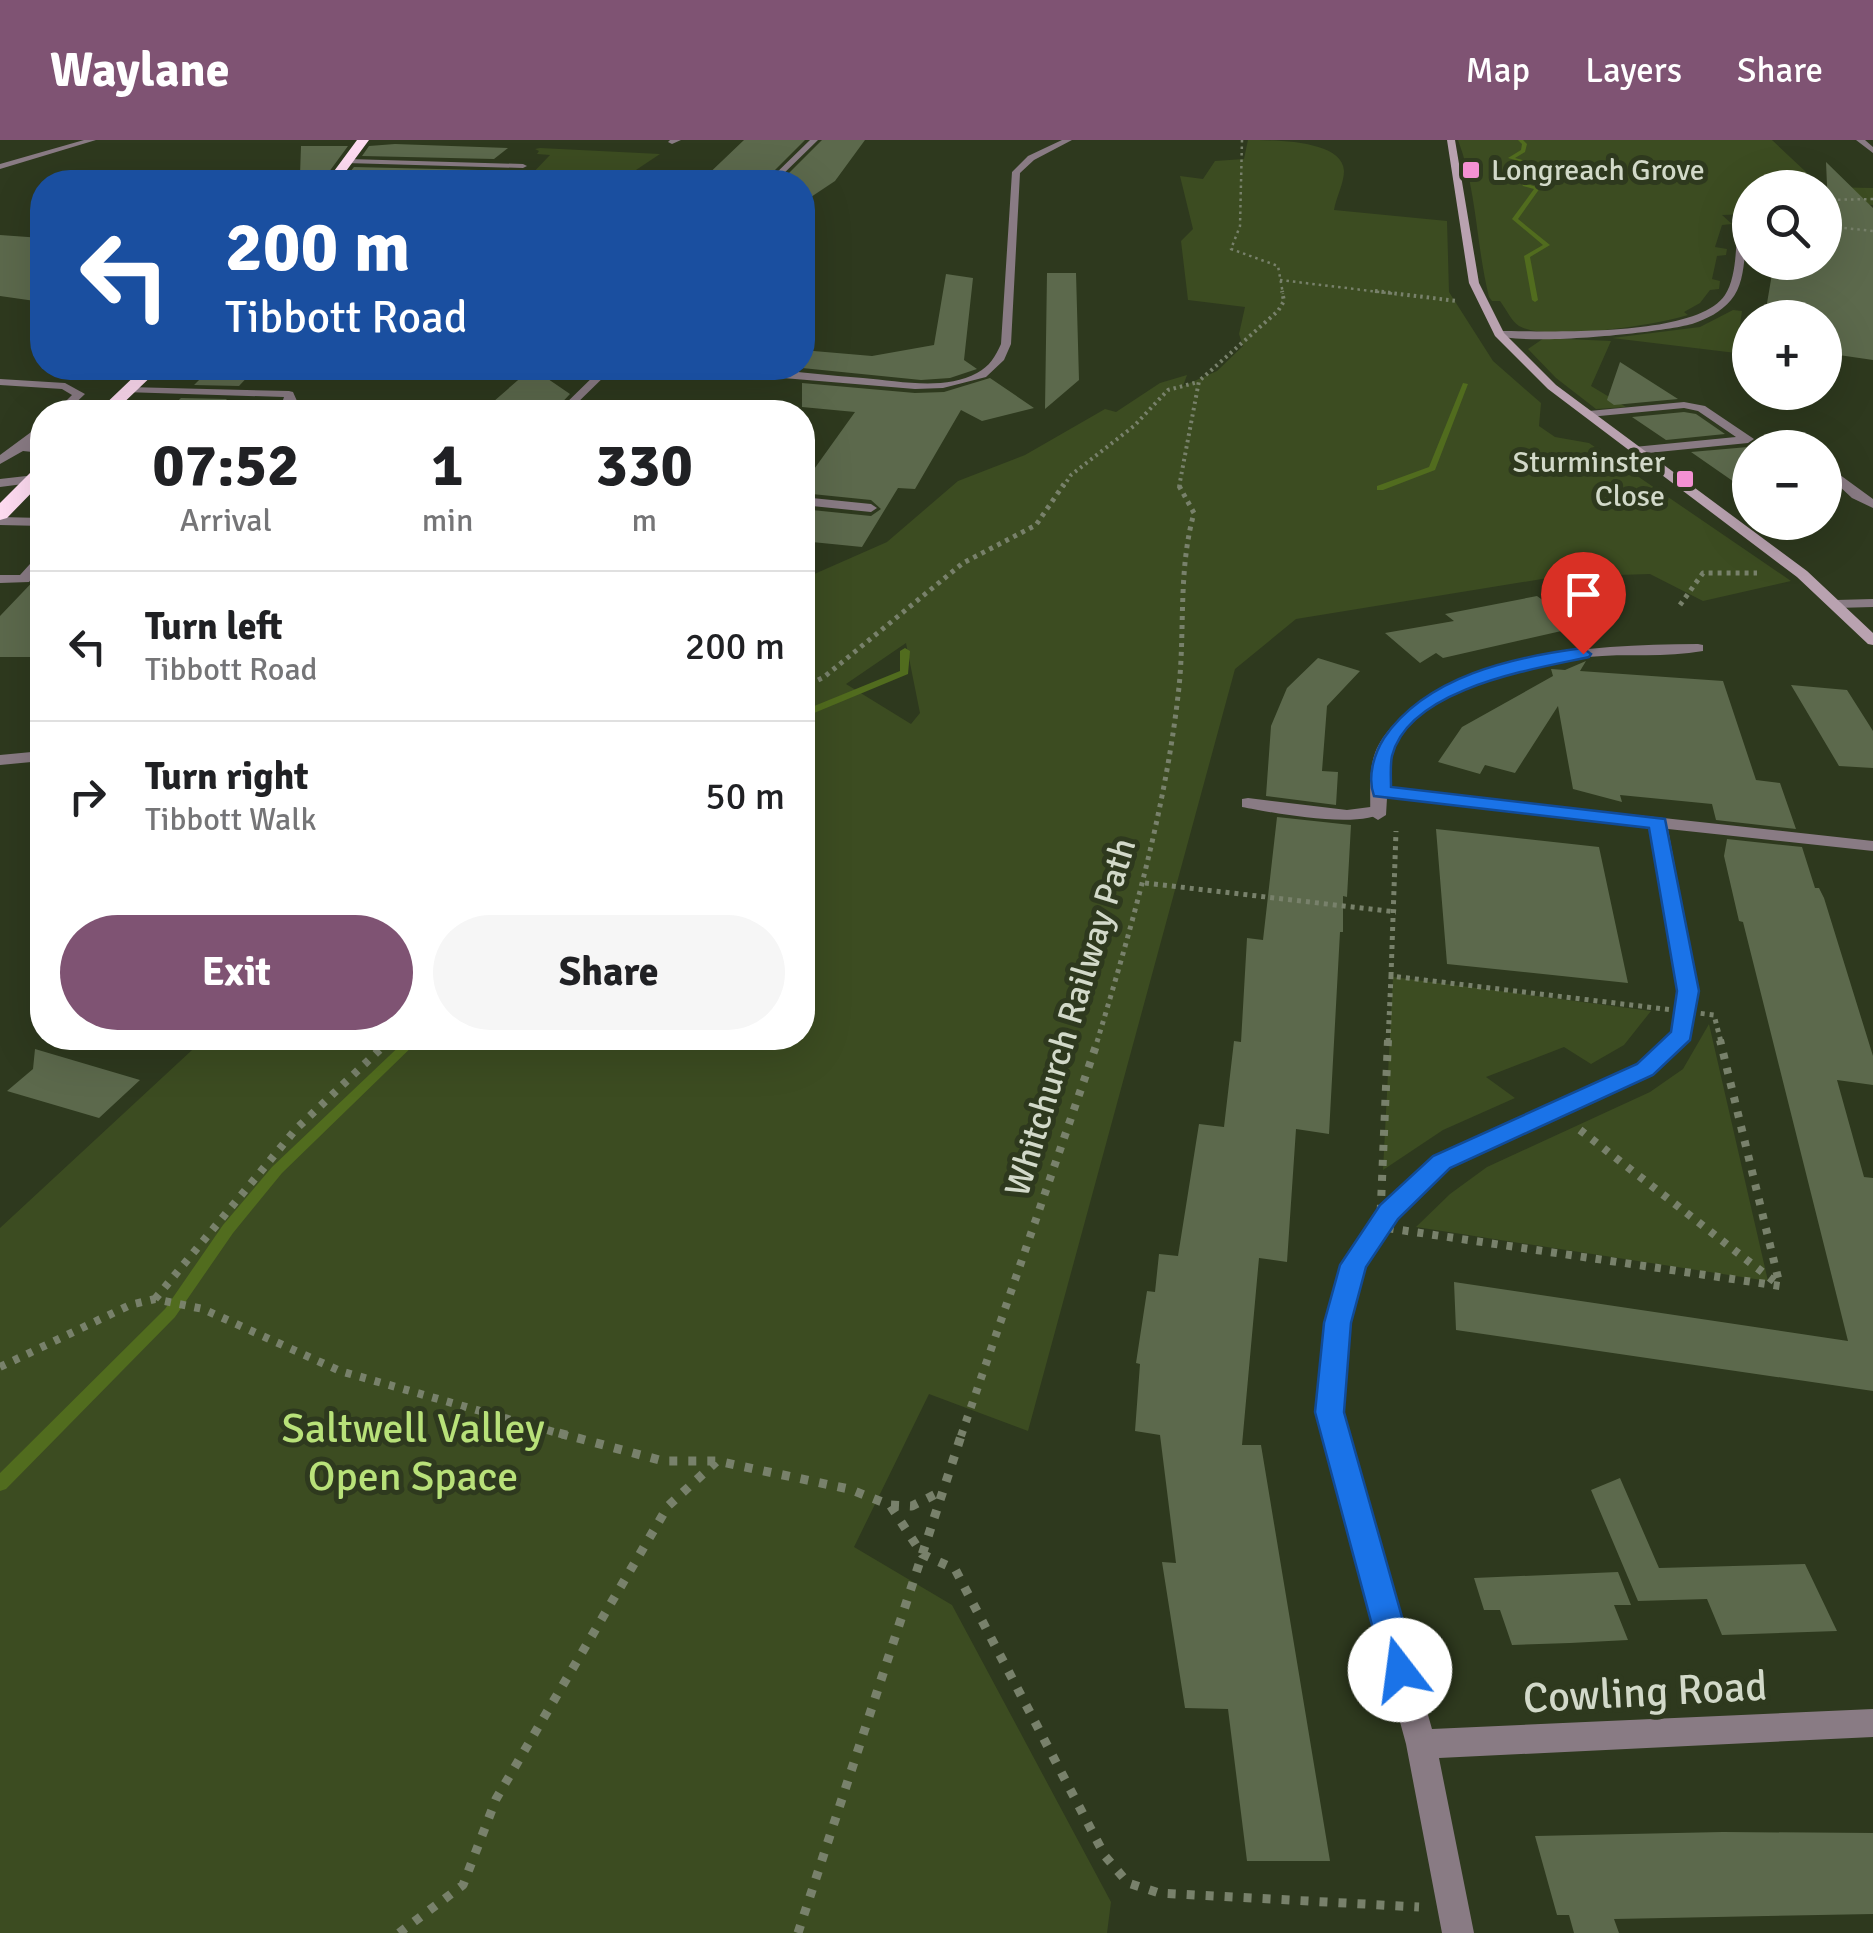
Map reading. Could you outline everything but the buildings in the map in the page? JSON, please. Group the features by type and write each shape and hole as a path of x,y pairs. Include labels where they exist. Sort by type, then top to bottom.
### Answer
{"highway":[{"path":"341,170 363,140"},
{"path":"117,400 139,380"},
{"path":"0,517 30,485"}],"street":[{"path":"0,167 92,140"},
{"path":"783,170 814,140"},
{"path":"815,378 939,386 985,374 997,366 1006,344 1016,172 1032,158 1068,140"},
{"path":"1450,140 1474,283 1499,334 1529,368 1802,574 1873,641"},
{"path":"1867,140 1873,151"},
{"path":"348,161 523,166"},
{"path":"1499,334 1646,330 1685,323 1717,310 1730,296 1733,280"},
{"path":"575,400 595,380"},
{"path":"0,382 65,386 79,394 73,400"},
{"path":"128,390 289,394 291,400"},
{"path":"1590,414 1684,405 1701,408 1748,438 1638,450"},
{"path":"0,460 30,439"},
{"path":"21,447 30,448"},
{"path":"3,481 30,477"},
{"path":"1842,481 1873,504"},
{"path":"815,503 872,508"},
{"path":"0,517 30,521"},
{"path":"0,579 24,579 30,573"},
{"path":"1836,604 1873,603"},
{"path":"1248,803 1347,815 1378,813 1383,754 1404,723 1438,696 1485,675 1546,658 1620,649 1698,648"},
{"path":"0,760 30,757"},
{"path":"1381,792 1873,846"},
{"path":"1456,1921 1421,1744 1330,1412 1338,1323 1353,1265 1389,1212 1442,1162 1645,1070 1682,1034 1688,991 1658,823"},
{"name":"Cowling Road","path":"1421,1744 1873,1723"}],"path":[{"path":"815,681 963,563 1036,524 1071,475 1134,426 1168,390 1198,382 1278,311 1284,301 1278,266 1232,249 1240,226 1242,140"},
{"path":"1842,200 1873,199"},
{"path":"1842,228 1873,231"},
{"path":"1280,280 1456,301"},
{"name":"Whitchurch Railway Path","path":"798,1933 942,1492 1087,1075 1145,883 1179,687 1185,544 1194,513 1176,482 1198,382"},
{"path":"1680,605 1704,573 1802,574"},
{"path":"1378,813 1396,826 1396,912 1380,1227 1780,1286"},
{"path":"1145,883 1396,912"},
{"path":"1391,976 1714,1015 1780,1286"},
{"path":"154,1299 258,1169 353,1070 377,1050"},
{"path":"1555,1110 1780,1286"},
{"path":"0,1367 130,1305 154,1299 202,1309 340,1370 663,1461 717,1461 848,1489 890,1506 912,1506 942,1492"},
{"path":"398,1933 463,1885 496,1799 668,1506 717,1461"},
{"path":"890,1506 922,1554 955,1569 1104,1856 1128,1884 1159,1893 1456,1921"}],"green space":[{"name":"Saltwell Valley Open Space","path":"1248,140 1305,144 1332,153 1341,161 1343,180 1334,210 1447,221 1449,292 1493,361 1541,403 1539,426 1555,437 1589,443 1791,581 1703,601 1650,574 1554,577 1296,619 1235,669 1028,1431 929,1394 854,1547 952,1605 1111,1902 1107,1933 0,1933 0,1228 192,1050 815,1050 815,574 887,542 958,481 1025,455 1105,409 1116,412 1160,383 1187,375 1183,386 1217,371 1243,346 1239,334 1245,307 1188,300 1181,241 1193,229 1180,176 1203,179 1215,161 1244,159","holes":["906,643 920,713 911,724 846,684"]},
{"path":"1458,140 1772,140 1804,170 1732,170 1732,215 1722,215 1732,224 1722,225 1715,247 1727,249 1726,255 1717,256 1712,279 1720,281 1719,289 1710,290 1700,303 1684,312 1688,315 1602,330 1552,332 1519,326 1500,301 1489,297"},
{"path":"535,149 660,154 636,170 536,170 550,155 537,154"},
{"path":"1842,187 1873,188 1873,205 1842,202"},
{"path":"1732,311 1732,353 1612,338 1700,327"},
{"path":"1544,338 1611,341 1591,386 1626,407 1596,409 1556,378 1528,349"},
{"path":"1393,977 1651,1011 1624,1045 1591,1064 1564,1047 1486,1077 1515,1098 1443,1130 1383,1170"},
{"path":"1709,1024 1768,1281 1416,1227 1450,1194 1487,1167 1650,1092 1683,1069"}],"waterway":[{"path":"1520,140 1525,144 1523,151 1511,158 1534,164 1518,173 1525,185 1537,188 1515,219 1547,245 1527,256 1535,300"},
{"path":"1380,488 1432,468 1465,384"},
{"path":"815,710 905,672 905,651"},
{"path":"0,1484 170,1313 228,1229 277,1170 402,1050"}],"place":[{"name":"Longreach Grove","path":"1471,170"},
{"name":"Sturminster Close","path":"1685,479"}],"route":[{"path":"1400,1670 1330,1412 1338,1323 1353,1265 1389,1212 1442,1162 1645,1070 1682,1034 1688,991 1658,823 1381,792 1383,754 1404,723 1438,696 1485,675 1546,658 1583,654"}]}
